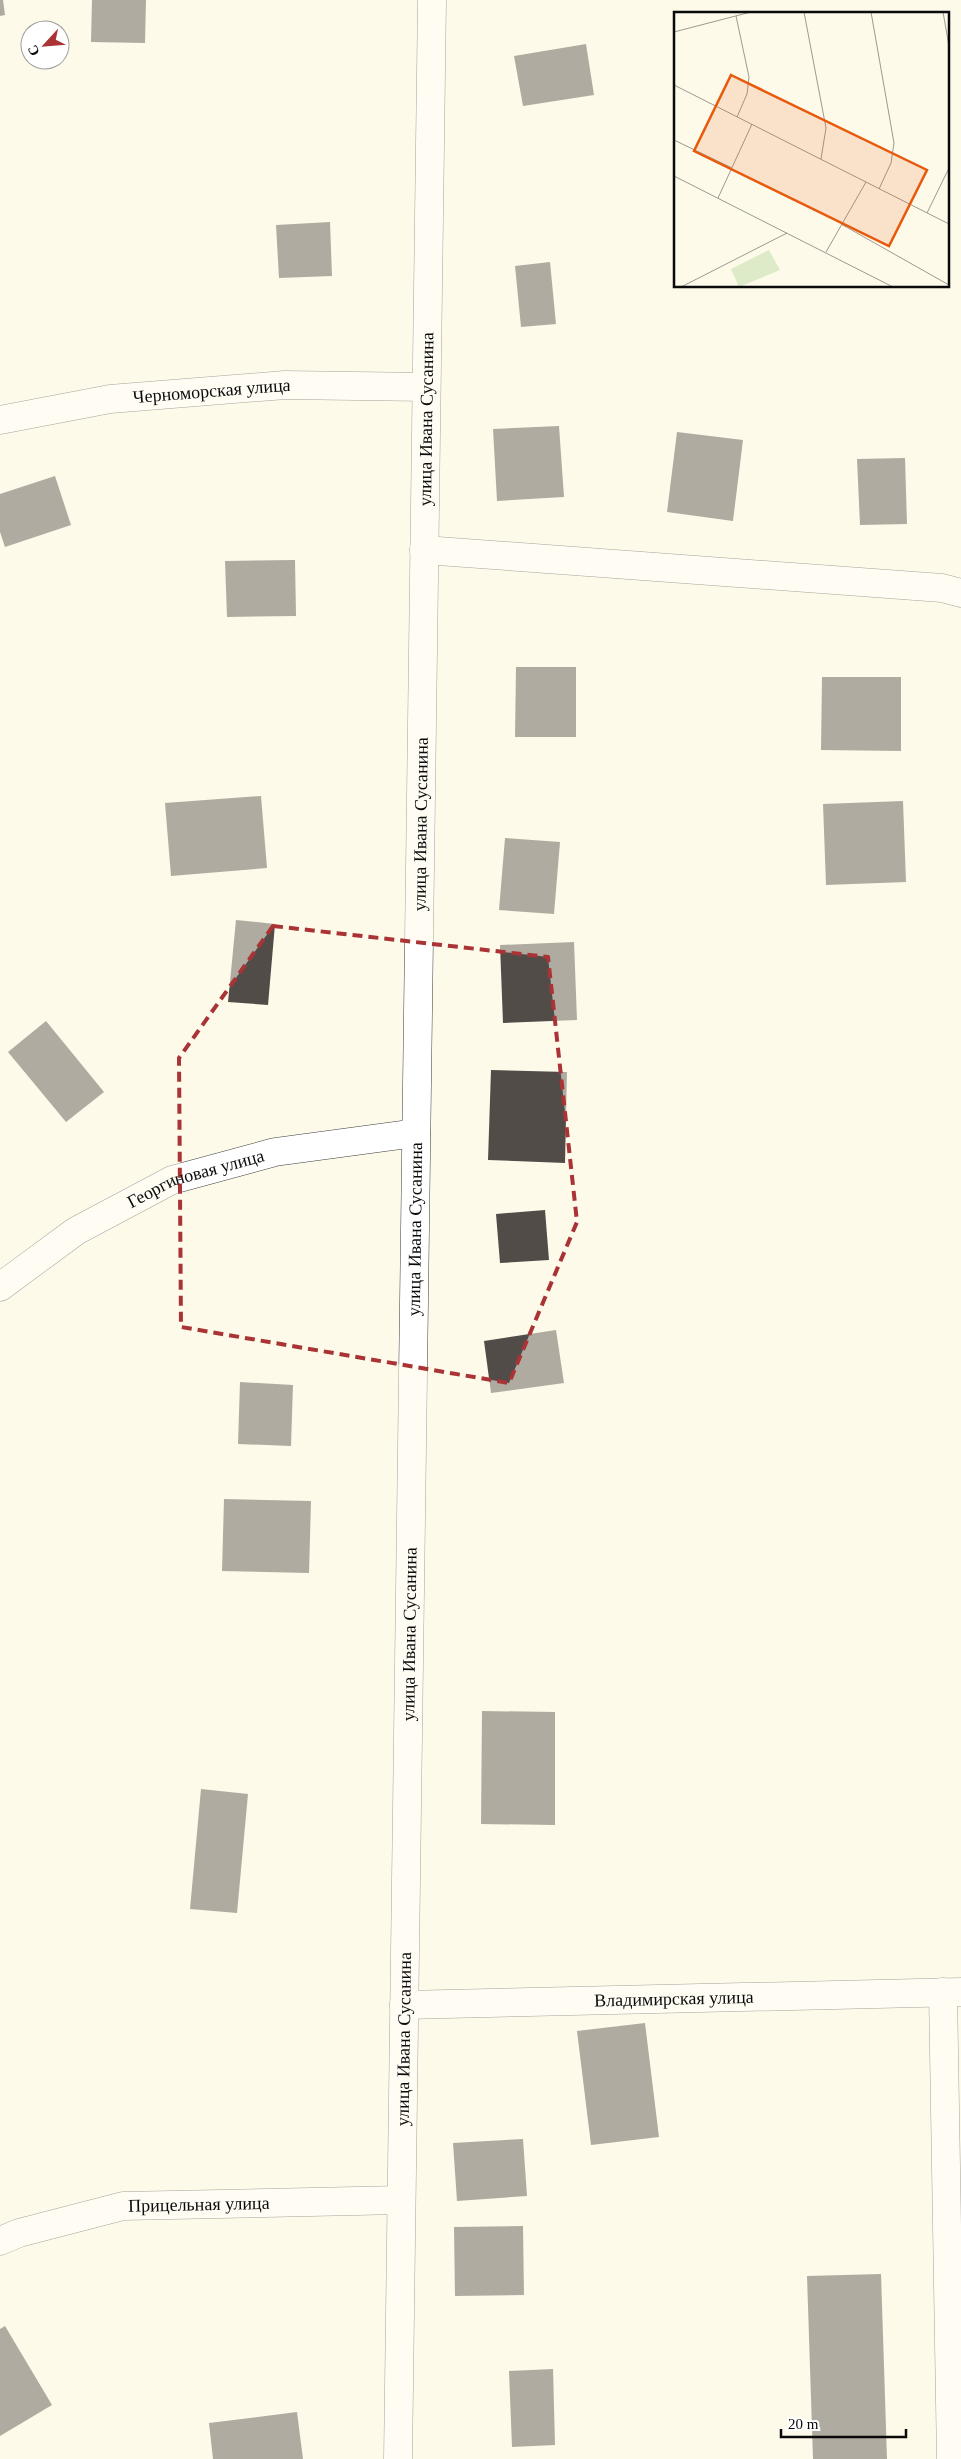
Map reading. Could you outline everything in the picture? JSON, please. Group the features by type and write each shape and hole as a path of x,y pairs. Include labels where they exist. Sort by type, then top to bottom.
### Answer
{"street":[{"name":"улица Ивана Сусанина","path":"398,2459 432,0"},
{"name":"Черноморская улица","path":"0,420 120,398 285,385 426,386"},
{"path":"424,550 942,588 961,593"},
{"name":"Георгиновая улица","path":"0,1287 76,1231 172,1180 275,1152 416,1133"},
{"name":"Владимирская улица","path":"404,2005 952,1992 951,2459"},
{"name":"Прицельная улица","path":"0,2241 19,2233 123,2206 401,2200"}],"highlighted area":[{"path":"273,926 548,957 577,1222 509,1383 181,1327 179,1058"}],"building":[{"path":"0,0 3,0 5,15 0,16"},
{"path":"92,0 146,0 145,43 91,42"},
{"path":"586,44 594,95 523,106 514,56"},
{"path":"330,222 332,276 279,278 276,225"},
{"path":"550,262 556,324 521,327 515,266"},
{"path":"559,426 564,497 497,501 493,429"},
{"path":"677,432 743,440 733,521 667,512"},
{"path":"905,458 907,524 860,525 857,459"},
{"path":"55,476 71,525 5,547 0,532 0,494"},
{"path":"295,560 296,616 227,617 225,561"},
{"path":"516,667 576,667 576,737 515,737"},
{"path":"822,677 901,677 901,751 821,750"},
{"path":"261,796 267,868 171,876 165,803"},
{"path":"903,801 906,882 826,885 823,804"},
{"path":"505,838 560,842 554,914 499,910"},
{"path":"236,920 275,924 268,1005 228,1002"},
{"path":"574,942 577,1020 503,1023 500,945"},
{"path":"46,1021 104,1092 66,1122 8,1052"},
{"path":"491,1070 567,1072 565,1163 488,1160"},
{"path":"545,1210 549,1260 500,1263 496,1214"},
{"path":"556,1330 564,1383 491,1393 484,1341"},
{"path":"240,1382 293,1385 291,1446 238,1444"},
{"path":"224,1499 311,1501 309,1573 222,1571"},
{"path":"482,1711 555,1712 555,1825 481,1824"},
{"path":"201,1789 248,1794 237,1913 190,1909"},
{"path":"645,2023 659,2137 591,2145 577,2031"},
{"path":"523,2139 527,2196 457,2201 453,2143"},
{"path":"523,2226 524,2295 455,2296 454,2227"},
{"path":"881,2274 887,2459 813,2459 807,2276"},
{"path":"5,2326 52,2405 0,2436 0,2329"},
{"path":"553,2369 555,2445 512,2447 509,2371"},
{"path":"297,2412 303,2459 213,2459 209,2423"}]}
